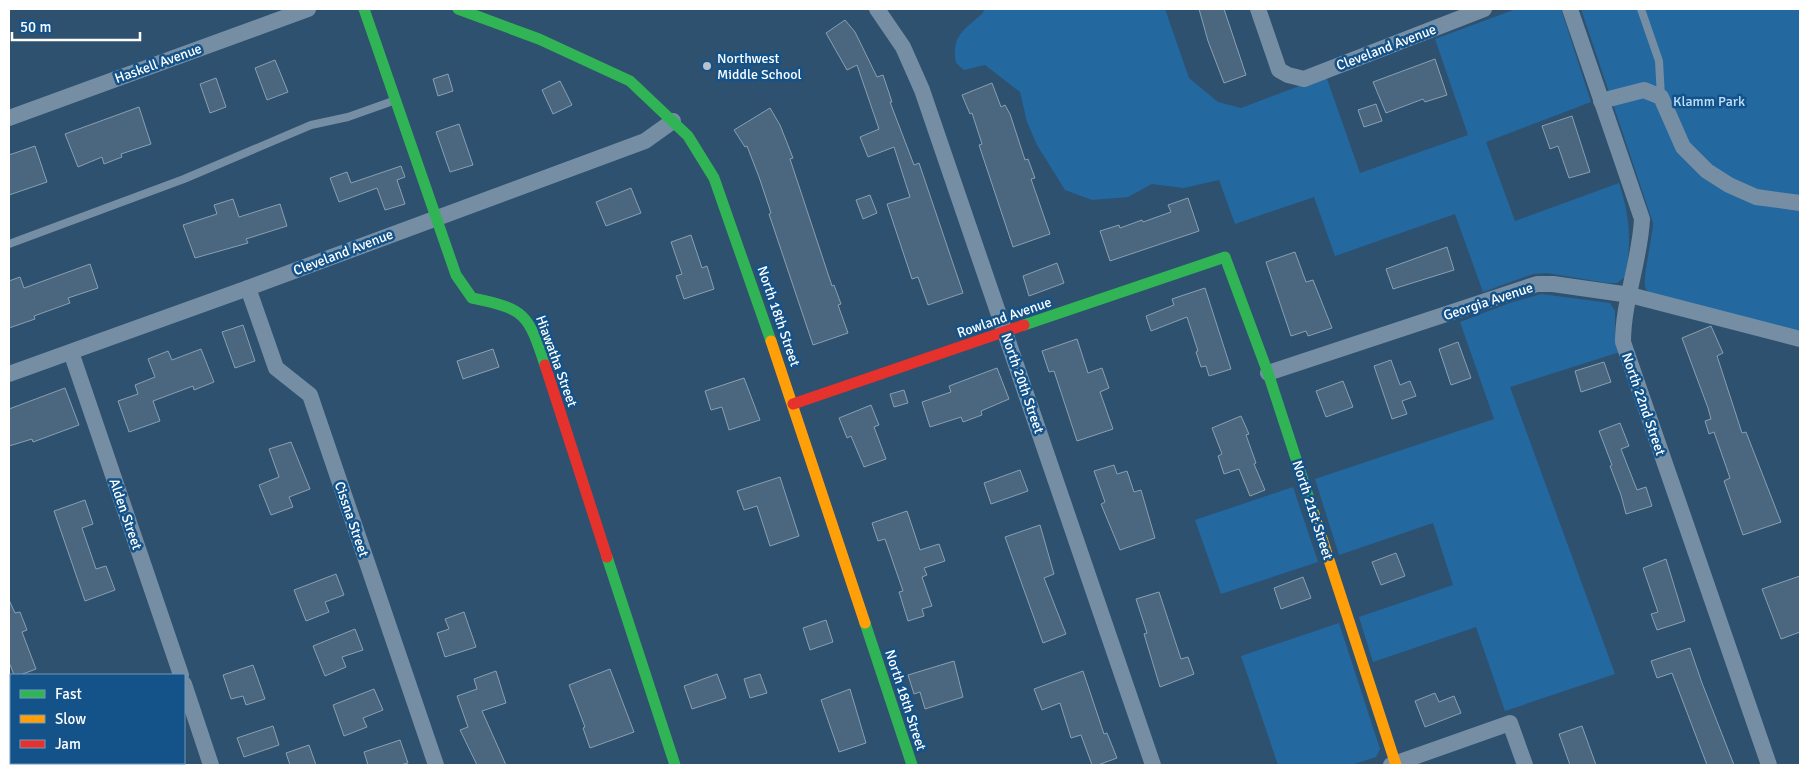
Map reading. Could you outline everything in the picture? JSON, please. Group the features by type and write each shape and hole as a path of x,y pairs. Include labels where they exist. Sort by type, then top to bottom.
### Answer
{"street":[{"name":"Haskell Avenue","path":"9,118 308,9"},
{"name":"Hiawatha Street","path":"364,9 456,275 472,298 498,303 517,310 525,314 532,327 675,765"},
{"name":"North 18th Street","path":"458,9 539,39 613,72 642,91 688,136 714,178 794,404 912,765"},
{"name":"North 20th Street","path":"877,9 903,47 922,90 1153,765"},
{"name":"Cleveland Avenue","path":"1258,9 1279,70 1288,75 1304,79 1484,9"},
{"name":"North 22nd Street","path":"1570,9 1642,219 1641,244 1623,326 1623,342 1769,765"},
{"path":"1600,101 1644,90 1661,97 1683,147 1707,171 1729,185 1756,197 1800,203"},
{"name":"Cleveland Avenue","path":"9,374 645,141 674,121"},
{"name":"Rowland Avenue","path":"794,404 1225,257"},
{"name":"North 21st Street","path":"1225,257 1268,372 1394,765"},
{"name":"Georgia Avenue","path":"1268,372 1537,284 1553,284 1630,295 1800,339"},
{"name":"Cissna Street","path":"248,288 276,368 310,395 436,765"},
{"name":"Alden Street","path":"71,352 181,674"},
{"path":"185,687 211,765"},
{"path":"1394,765 1510,723 1525,765"}],"lane":[{"path":"1642,9 1659,61 1661,97"},
{"path":"9,244 168,185 311,125 348,117 395,101"}],"green space":[{"path":"984,9 1165,9 1189,78 1218,102 1241,108 1326,76 1360,173 1468,135 1435,39 1516,9 1561,9 1591,102 1486,142 1515,221 1619,183 1626,207 1629,230 1629,253 1625,277 1617,283 1607,283 1547,273 1533,274 1483,292 1455,214 1335,256 1314,197 1235,224 1219,180 1184,188 1152,184 1128,197 1092,200 1065,190 1037,145 1027,122 1020,92 985,65 964,70 956,63 955,46 960,34 983,13"},
{"name":"Klamm Park","path":"1581,9 1800,9 1800,333 1655,296 1646,289 1645,278 1653,223"},
{"path":"1541,294 1610,303 1615,311 1615,337 1620,352 1510,387 1615,674 1505,711 1476,627 1373,662 1359,617 1453,585 1433,523 1339,555 1315,479 1494,419 1460,322 1510,303"},
{"path":"1293,487 1318,562 1221,594 1195,520"},
{"path":"1339,623 1380,749 1376,757 1351,765 1278,765 1241,656"}],"building":[{"path":"1199,9 1224,9 1246,75 1224,83 1208,41"},
{"path":"845,20 855,32 877,77 883,75 892,102 890,102 914,165 919,163 963,293 928,305 918,277 912,279 887,204 910,197 894,147 868,157 860,137 879,129 857,65 847,70 826,33"},
{"path":"1435,59 1447,95 1425,102 1423,99 1386,113 1373,82"},
{"path":"275,60 288,92 267,100 255,68"},
{"path":"448,74 453,91 438,96 433,79"},
{"path":"216,78 226,107 210,113 200,84"},
{"path":"560,81 572,105 553,114 542,90"},
{"path":"992,83 1001,107 1005,105 1010,114 1025,160 1028,159 1035,178 1031,179 1050,234 1013,247 979,145 982,144 972,113 970,114 962,95"},
{"path":"1376,104 1382,121 1364,127 1358,110"},
{"path":"139,107 151,144 121,154 122,157 104,164 102,157 78,167 65,134"},
{"path":"770,108 780,125 793,158 790,159 832,286 834,285 841,304 838,305 848,333 813,345 769,214 771,213 759,177 747,146 745,147 734,130"},
{"path":"1572,116 1590,172 1569,178 1558,146 1550,149 1542,126"},
{"path":"459,124 473,165 450,172 436,132"},
{"path":"35,146 47,182 9,195 9,155"},
{"path":"401,166 405,177 397,180 405,204 385,210 377,188 339,202 330,178 347,172 351,183"},
{"path":"631,188 641,213 606,226 596,202"},
{"path":"870,195 877,213 863,219 856,200"},
{"path":"1188,198 1199,231 1110,261 1100,231 1119,225 1120,228 1142,220 1143,222 1171,212 1168,205"},
{"path":"233,199 239,217 280,204 287,226 246,239 248,243 195,258 183,225 217,214 214,205"},
{"path":"691,235 702,268 707,266 714,289 684,299 676,276 682,274 671,242"},
{"path":"1447,247 1454,270 1393,289 1386,269"},
{"path":"1295,252 1306,282 1313,280 1332,328 1308,336 1306,331 1291,336 1266,262"},
{"path":"1057,263 1064,283 1029,296 1023,276"},
{"path":"90,264 98,288 68,298 70,303 34,316 35,319 9,328 9,281 20,277 24,288"},
{"path":"1205,288 1231,369 1209,376 1206,366 1201,367 1187,317 1151,331 1146,316 1174,305 1172,299"},
{"path":"243,325 255,361 235,368 222,332"},
{"path":"1711,326 1723,353 1717,356 1742,433 1746,432 1781,522 1743,535 1724,481 1730,478 1714,432 1709,434 1705,421 1711,419 1708,408 1682,338"},
{"path":"1077,339 1088,373 1102,368 1109,388 1100,392 1113,429 1077,441 1054,371 1049,372 1042,351"},
{"path":"1458,342 1471,378 1451,385 1439,349"},
{"path":"201,349 214,382 194,390 193,386 153,401 160,421 129,432 118,401 138,394 135,385 155,377 148,359 168,351 172,360"},
{"path":"493,349 499,367 463,379 457,361"},
{"path":"1391,360 1400,385 1410,381 1416,396 1402,401 1407,414 1392,419 1374,366"},
{"path":"1604,362 1611,382 1581,392 1575,371"},
{"path":"997,368 1009,399 981,411 982,415 963,422 961,417 930,427 922,402 951,392 949,386"},
{"path":"744,378 760,420 729,430 722,407 711,410 705,391"},
{"path":"1343,381 1353,407 1326,417 1316,391"},
{"path":"65,388 79,425 33,442 32,439 9,446 9,409"},
{"path":"904,390 908,403 894,407 890,394"},
{"path":"871,405 879,425 874,427 886,459 864,467 851,436 847,438 839,418"},
{"path":"1241,416 1249,434 1246,435 1256,463 1254,464 1265,490 1250,496 1239,469 1224,474 1218,456 1222,454 1212,428"},
{"path":"1620,423 1629,446 1621,449 1637,490 1646,487 1652,506 1626,514 1610,466 1612,465 1599,431"},
{"path":"291,442 310,489 289,497 293,507 271,515 259,485 279,477 269,449"},
{"path":"1114,465 1117,474 1127,471 1134,492 1141,490 1155,538 1120,550 1101,504 1105,502 1094,471"},
{"path":"1020,470 1028,491 991,504 984,483"},
{"path":"780,477 799,536 770,546 757,506 744,510 737,491"},
{"path":"85,500 93,524 82,528 96,569 106,566 115,590 85,601 54,511"},
{"path":"907,511 920,550 939,544 945,561 924,568 927,575 922,577 932,606 922,609 924,616 908,621 899,592 903,591 885,539 878,541 872,523"},
{"path":"1040,525 1054,574 1044,578 1066,634 1043,643 1005,537"},
{"path":"1396,553 1405,576 1381,585 1372,562"},
{"path":"1666,559 1685,621 1657,630 1651,614 1658,612 1643,568"},
{"path":"336,574 344,595 325,602 329,612 306,621 294,590"},
{"path":"1800,576 1800,632 1781,639 1762,589"},
{"path":"1303,577 1311,598 1281,609 1274,588"},
{"path":"1159,592 1181,659 1188,657 1194,674 1160,687 1144,634 1147,633 1136,599"},
{"path":"9,600 15,613 20,612 27,630 22,632 36,669 23,674 14,674 9,662"},
{"path":"464,612 476,647 445,657 437,633 449,629 445,619"},
{"path":"826,620 833,642 810,650 803,628"},
{"path":"355,629 363,650 342,657 346,667 325,676 313,646"},
{"path":"1690,648 1734,765 1707,765 1672,673 1657,678 1651,661"},
{"path":"954,661 963,697 925,709 920,692 914,694 908,675"},
{"path":"253,665 265,699 246,705 243,696 231,699 223,675"},
{"path":"610,669 634,732 590,748 583,728 585,727 569,685"},
{"path":"496,671 506,703 482,711 506,765 477,765 460,730 468,727 457,696 477,689 474,679"},
{"path":"1083,671 1104,734 1107,733 1117,758 1098,765 1092,765 1081,735 1071,738 1060,703 1042,710 1034,689"},
{"path":"717,674 726,698 692,709 684,686"},
{"path":"760,674 767,693 750,698 744,679"},
{"path":"374,689 383,710 363,718 367,727 344,736 333,705"},
{"path":"850,689 866,743 839,752 821,700"},
{"path":"1435,693 1439,702 1454,696 1461,713 1425,727 1415,701"},
{"path":"273,726 279,745 244,757 237,738"},
{"path":"1582,726 1596,765 1570,765 1559,734"},
{"path":"400,740 408,763 400,765 368,765 364,752"},
{"path":"309,745 316,765 290,765 286,753"}],"traffic: fast":[{"path":"364,9 456,275 472,298 504,306 522,316 529,324 545,365"},
{"path":"458,9 539,39 630,81 688,136 714,178 771,341"},
{"path":"1024,325 1225,257 1268,373 1314,514"},
{"path":"607,557 675,765"},
{"path":"865,623 912,765"}],"traffic: slow":[{"path":"771,341 865,623"},
{"path":"1314,514 1396,765"}],"traffic: jam":[{"path":"793,404 1024,325"},
{"path":"545,365 607,557"}],"place":[{"name":"Northwest Middle School","path":"707,66"}]}
